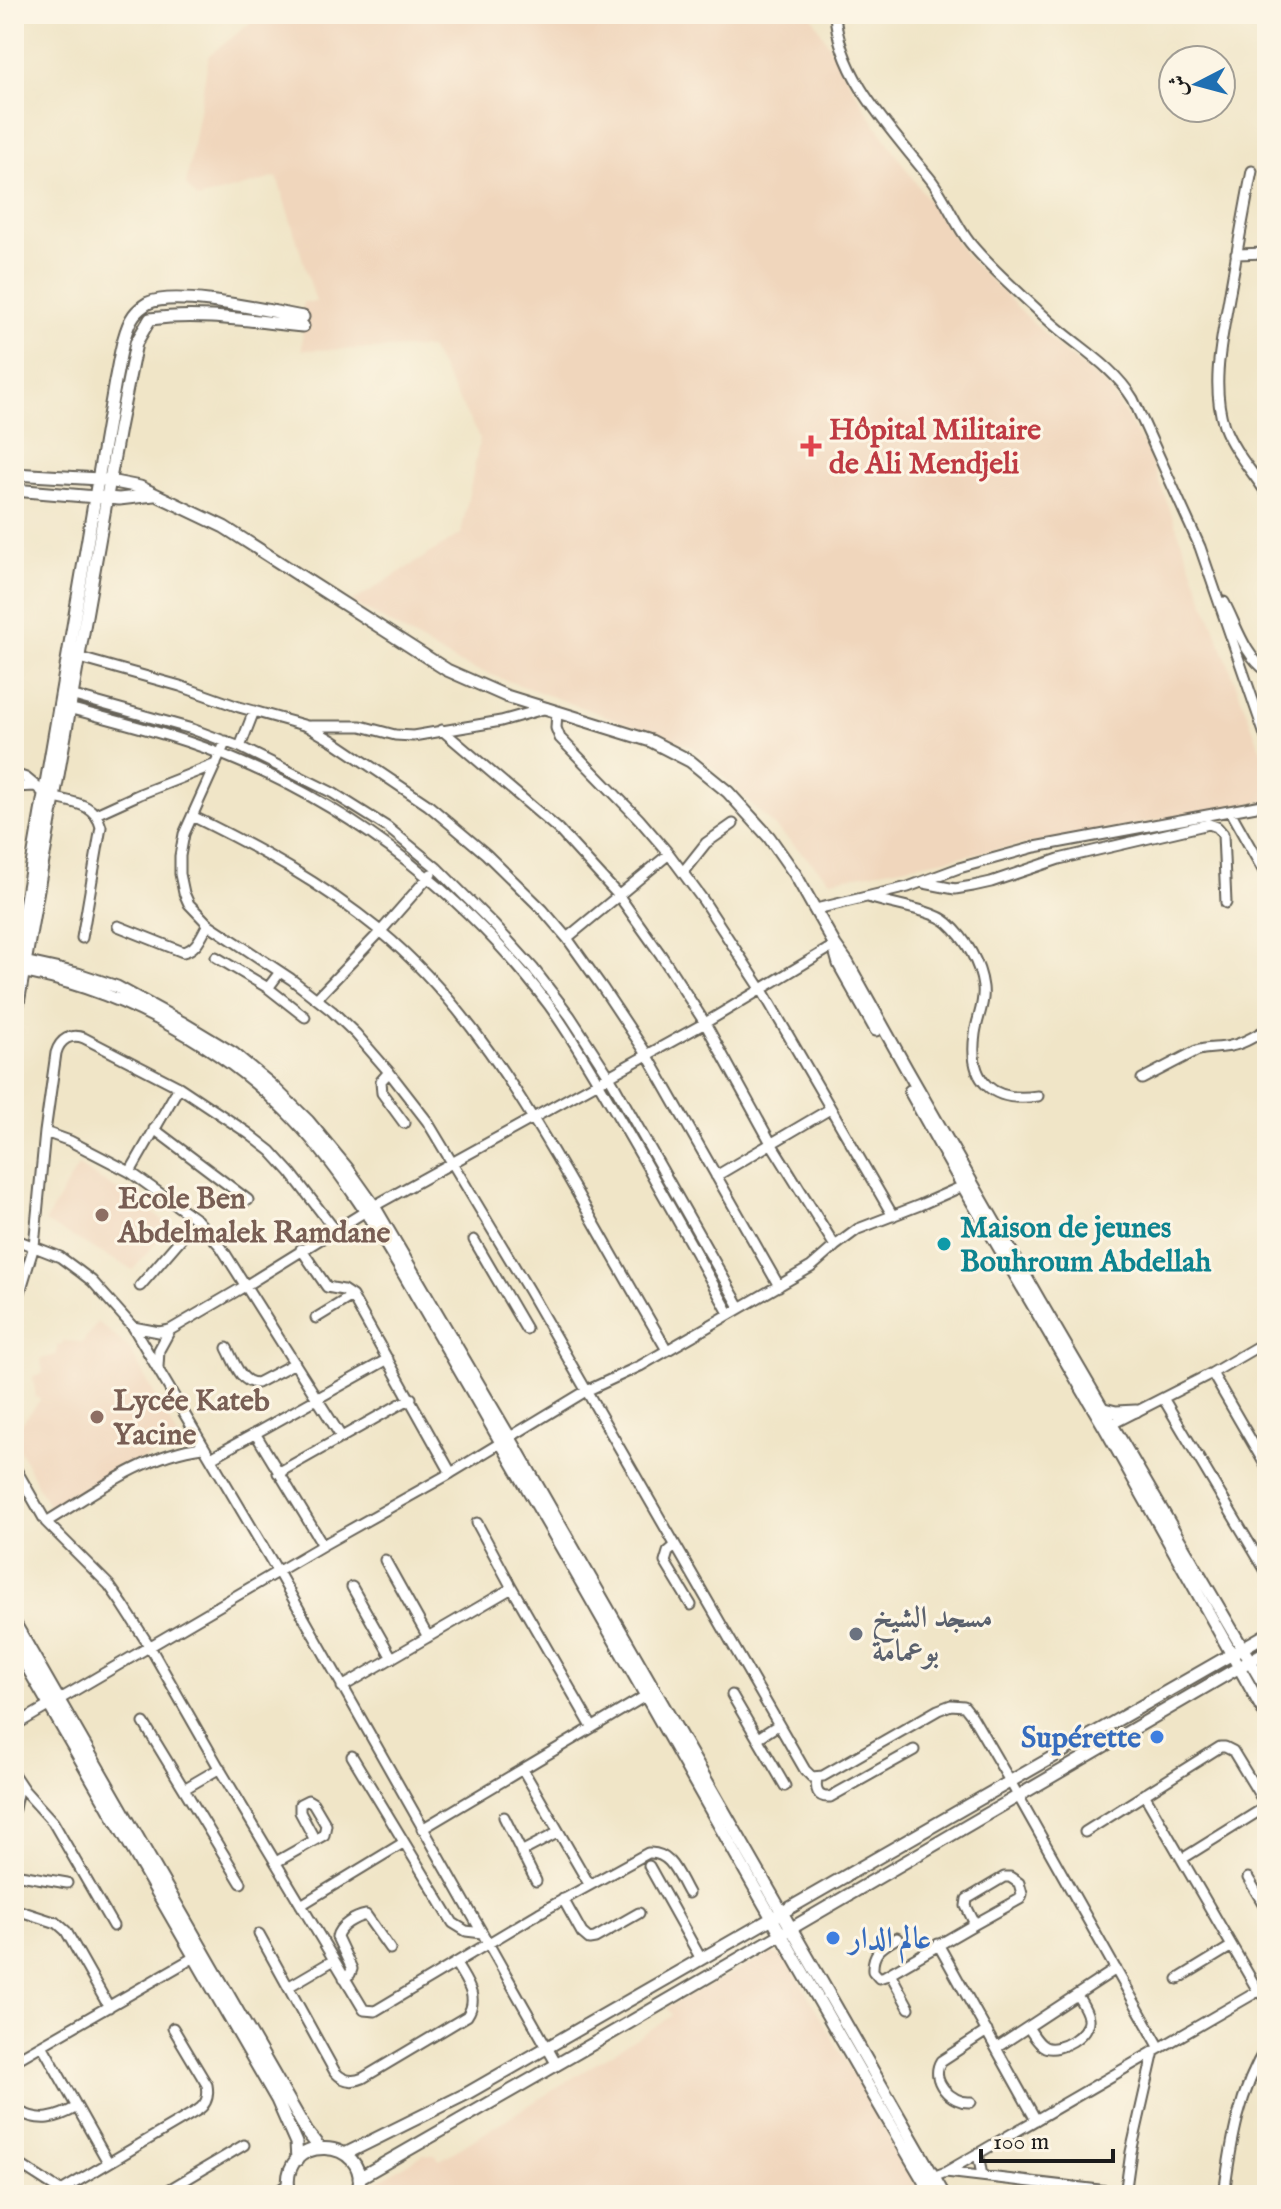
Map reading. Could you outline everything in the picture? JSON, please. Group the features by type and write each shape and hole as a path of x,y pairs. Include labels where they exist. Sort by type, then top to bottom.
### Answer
{"main road":[{"path":"66,694 80,658 115,381 132,317 143,306 162,300 210,301 303,322 185,316 150,319 136,343 104,481"},
{"path":"14,474 140,487 224,527 447,670 485,688 651,741 702,769 741,805 795,874 1104,1409 1108,1426"},
{"path":"14,490 130,499 154,495"},
{"path":"14,1026 18,965 45,792 102,498"},
{"path":"835,945 839,964 963,1186 1108,1426 1241,1658 1267,1717"},
{"path":"18,965 119,1000 225,1059 287,1111 370,1208 929,2179 944,2195"},
{"path":"1104,1409 1136,1411"},
{"path":"14,1622 55,1702 199,1955 277,2100 296,2143 297,2160"},
{"path":"359,2178 1018,1795 1241,1658 1267,1634"},
{"path":"14,1644 55,1702"},
{"path":"345,2154 466,2094 1011,1783 1241,1658 1267,1651"},
{"path":"1241,1658 1267,1690"},
{"path":"199,1955 319,2147"},
{"path":"466,2094 477,2111"},
{"path":"275,2195 289,2190 290,2172 297,2160 319,2147 345,2154 357,2169 357,2195"},
{"path":"929,2179 932,2195"}],"street":[{"path":"835,14 842,47 871,106 931,179 969,241 1065,336 1103,363 1126,387 1244,644 1256,663 1267,671"},
{"path":"1252,171 1219,352 1221,412 1230,439 1267,494"},
{"path":"1236,254 1267,253"},
{"path":"1211,577 1267,741"},
{"path":"80,658 307,726 428,805 495,863 567,938 648,1056 779,1286"},
{"path":"66,694 192,729 240,747 333,793 387,827 437,868 533,968 570,1016 609,1076 740,1307"},
{"path":"64,706 221,754 294,787 349,819 428,877 529,980 566,1030 729,1313"},
{"path":"307,726 361,726 401,736 552,710 560,738 669,854 726,932 893,1216"},
{"path":"240,747 254,711"},
{"path":"442,730 558,829 619,896 705,1023 771,1143 835,1246"},
{"path":"226,741 184,834 180,874 189,904 208,924 317,998 356,1034 427,1121 805,1770 817,1778 829,1774 938,1710 957,1704 969,1710 1116,1969 1157,2049 1131,2152 1125,2194"},
{"path":"96,814 216,764"},
{"path":"14,774 26,778 45,792"},
{"path":"14,787 45,792 85,805 96,814 101,832 82,938"},
{"path":"816,909 868,897 1035,847 1267,804"},
{"path":"1231,813 1267,877"},
{"path":"192,816 264,851 323,887 381,931 461,1015 533,1117 667,1350"},
{"path":"683,872 706,843 733,824"},
{"path":"920,882 955,889 973,886 1059,859 1209,824 1223,834 1226,903"},
{"path":"567,938 669,854"},
{"path":"317,998 437,868"},
{"path":"868,897 936,915 948,923 973,954 983,987 983,1002 975,1032 978,1074 984,1085 1001,1096 1038,1096"},
{"path":"118,926 183,952 195,946 208,924"},
{"path":"133,1327 159,1332 170,1330 370,1208 648,1056 835,945"},
{"path":"216,957 268,988 305,1017"},
{"path":"268,988 280,972"},
{"path":"1142,1079 1196,1051 1233,1046 1267,1029"},
{"path":"14,1312 34,1246 56,1053 66,1038 84,1038 179,1087 248,1133 271,1151 291,1173 335,1230"},
{"path":"389,1072 381,1081 381,1090 404,1123"},
{"path":"130,1172 179,1087"},
{"path":"716,1176 830,1109"},
{"path":"154,1129 248,1200"},
{"path":"45,1132 70,1141 130,1172 197,1220 221,1247 342,1438"},
{"path":"14,1726 451,1473 586,1391 640,1366 779,1286 811,1267 858,1229 963,1186"},
{"path":"140,1286 197,1220"},
{"path":"14,1239 60,1257 92,1281 133,1327 278,1572 557,2065"},
{"path":"474,1240 526,1329"},
{"path":"301,1249 327,1287 352,1296 451,1473"},
{"path":"499,1282 517,1271"},
{"path":"316,1318 352,1296"},
{"path":"158,1370 159,1350 170,1330"},
{"path":"1108,1426 1267,1341"},
{"path":"227,1348 243,1377 250,1383 260,1382 295,1363"},
{"path":"211,1458 388,1359"},
{"path":"1212,1373 1267,1468"},
{"path":"278,1473 411,1398"},
{"path":"1163,1398 1267,1573"},
{"path":"255,1433 323,1545"},
{"path":"46,1522 133,1470 170,1454 202,1447"},
{"path":"14,1466 46,1522 109,1585 150,1647 361,2007 371,2012 644,1855 653,1852 666,1858 688,1893"},
{"path":"477,1523 592,1727"},
{"path":"675,1546 668,1552 665,1562 691,1605"},
{"path":"385,1560 428,1637"},
{"path":"352,1587 392,1658"},
{"path":"342,1687 512,1588"},
{"path":"422,1829 650,1693"},
{"path":"732,1695 785,1786"},
{"path":"144,1723 241,1883"},
{"path":"758,1738 778,1725"},
{"path":"1085,1832 1225,1747 1233,1751 1267,1807 1182,1859"},
{"path":"817,1778 818,1794 830,1797 914,1750"},
{"path":"352,1756 453,1923 466,1931 482,1933"},
{"path":"184,1789 220,1768"},
{"path":"523,1770 589,1884"},
{"path":"14,1809 16,1779"},
{"path":"16,1779 53,1822 113,1926"},
{"path":"929,2179 1264,1992 1232,1946 1144,1794"},
{"path":"504,1817 536,1881"},
{"path":"521,1852 559,1832"},
{"path":"276,1862 315,1840"},
{"path":"301,1905 403,1843"},
{"path":"649,1866 701,1959"},
{"path":"14,1874 67,1883"},
{"path":"897,1938 879,1949 873,1962 876,1976 882,1978 1020,1899 1022,1889 1015,1879 1004,1877 969,1897 966,1906 975,1924"},
{"path":"1248,1878 1267,1910"},
{"path":"563,1899 582,1933 589,1939 639,1913"},
{"path":"14,1909 57,1923 66,1931 109,2007"},
{"path":"344,1978 352,1969 337,1940 340,1928 366,1915 390,1949"},
{"path":"259,1934 335,2072 345,2080 357,2081 467,2016 473,2006 472,1993 456,1964"},
{"path":"938,1944 1036,2120"},
{"path":"1178,1979 1232,1946"},
{"path":"14,2061 199,1955"},
{"path":"288,1987 334,1960"},
{"path":"996,2048 1116,1969"},
{"path":"890,1973 909,2008"},
{"path":"1028,2027 1038,2042 1047,2048 1057,2048 1077,2037 1084,2032 1088,2019 1077,1995"},
{"path":"14,2161 62,2193 108,2162 198,2110 207,2099 207,2085 173,2028"},
{"path":"971,2102 960,2102 949,2096 937,2076 937,2068 941,2061 987,2031"},
{"path":"42,2045 108,2162"},
{"path":"1224,2195 1241,2102 1267,2046"},
{"path":"18,2111 35,2119 45,2119 77,2107"},
{"path":"160,2195 244,2145"},
{"path":"978,2153 982,2176"},
{"path":"946,2172 1142,2195"}],"shaded area":[{"name":"Hôpital Militaire de Ali Mendjeli","path":"262,14 811,14 866,110 966,256 1056,345 1110,389 1148,452 1267,766 1267,801 830,880 692,747 458,663 352,602 461,534 480,439 430,348 302,350 303,302 316,302 277,177 198,199 186,185 209,55"},
{"name":"Ecole Ben Abdelmalek Ramdane","path":"78,1166 170,1226 133,1270 45,1222"},
{"name":"Lycée Kateb Yacine","path":"98,1322 129,1348 178,1441 50,1510 14,1439 14,1433 40,1400 36,1398 33,1376 43,1373 41,1359 57,1355 57,1346 63,1341 81,1344"},
{"path":"772,1953 787,1958 922,2195 367,2195 371,2185 424,2154 435,2155 440,2160 659,2024 672,2015 666,2007"}],"tram line":[{"path":"250,2195 288,2190 327,2195"}],"place":[{"name":"Hôpital Militaire de Ali Mendjeli","path":"811,446"},
{"name":"Ecole Ben Abdelmalek Ramdane","path":"102,1215"},
{"name":"Maison de jeunes Bouhroum Abdellah","path":"944,1244"},
{"name":"Lycée Kateb Yacine","path":"97,1417"},
{"name":"مسجد الشيخ بوعمامة","path":"856,1634"},
{"name":"Supérette","path":"1157,1737"},
{"name":"عالم الدار","path":"833,1938"}]}
